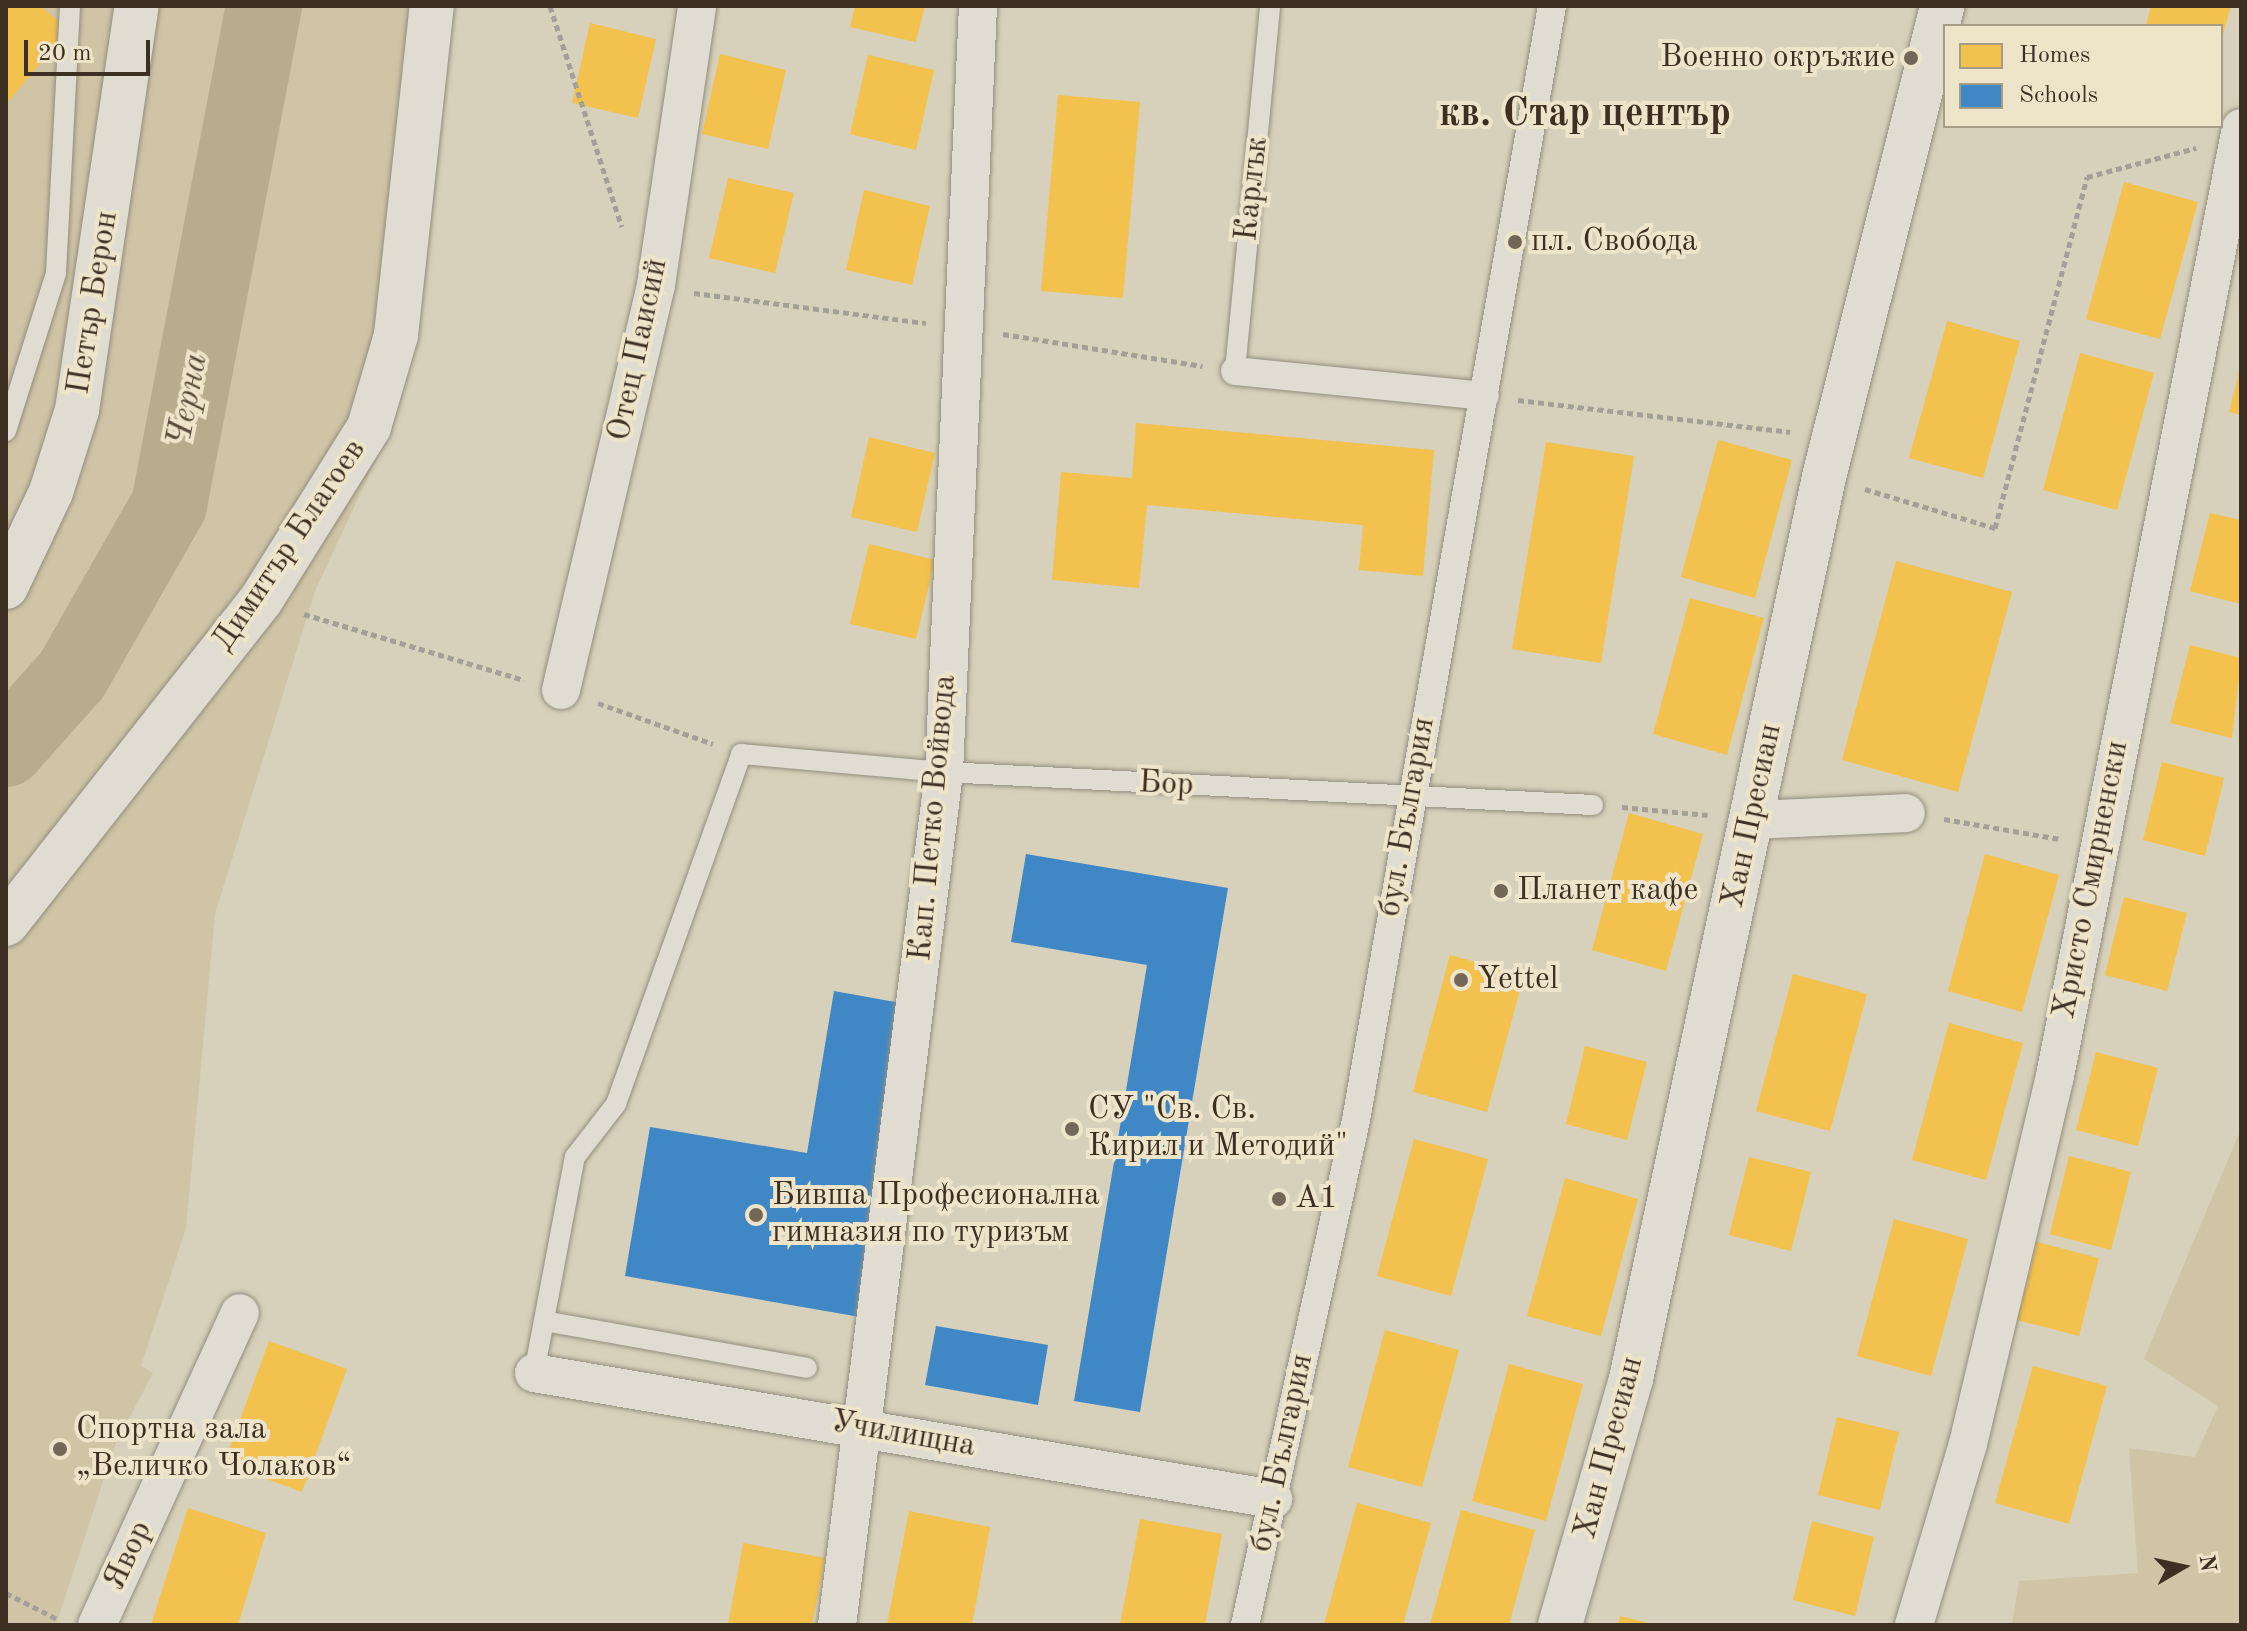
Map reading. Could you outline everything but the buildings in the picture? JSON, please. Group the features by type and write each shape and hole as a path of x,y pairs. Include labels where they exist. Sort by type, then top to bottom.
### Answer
{"main road":[{"name":"Петър Берон","path":"6,587 51,492 77,410 137,6"},
{"name":"Димитър Благоев","path":"6,924 261,600 348,469 387,381 432,6"},
{"name":"Хан Пресиан","path":"1560,1625 1631,1379 1829,457 1942,6"}],"street":[{"name":"Отец Паисий","path":"561,690 656,285 697,6"},
{"name":"Кап. Петко Войвода","path":"837,1625 866,1429 944,772 978,6"},
{"name":"бул. България","path":"1245,1625 1356,1120 1410,799 1485,396 1552,6"},
{"name":"Христо Смирненски","path":"1914,1625 1968,1444 2055,1076 2097,846 2240,132"},
{"path":"1235,371 1485,396"},
{"path":"1753,820 1906,813"},
{"name":"Явор","path":"97,1625 240,1313"},
{"name":"Училищна","path":"534,1373 1273,1499"}],"lane":[{"path":"6,431 56,273 70,6"},
{"name":"Карлък","path":"1235,371 1270,6"},
{"path":"534,1373 575,1157 616,1104 741,754"},
{"name":"Бор","path":"741,754 944,772 1410,799 1593,805"},
{"path":"544,1321 807,1368"}],"path":[{"path":"550,6 617,218 656,285"},
{"path":"1485,396 1829,457 1995,528 2087,177 2240,132"},
{"path":"261,600 561,690 741,754"},
{"path":"1593,805 1753,820"},
{"path":"1906,813 2097,846"},
{"path":"6,1593 69,1625"}],"shaded area":[{"path":"6,6 450,6 391,428 315,591 215,914 186,1228 141,1366 153,1373 115,1445 56,1625 6,1625"},
{"path":"2241,1129 2241,1625 2012,1625 2019,1581 2138,1573 2129,1448 2195,1457 2218,1406 2144,1359"}],"waterway":[{"name":"Черна","path":"6,749 72,675 169,505 264,6"}],"place":[{"name":"Военно окръжие","path":"1911,58"},
{"name":"пл. Свобода","path":"1515,242"},
{"name":"Планет кафе","path":"1501,891"},
{"name":"Yettel","path":"1461,980"},
{"name":"СУ \"Св. Св. Кирил и Методий\"","path":"1072,1129"},
{"name":"A1","path":"1279,1199"},
{"name":"Бивша Професионална гимназия по туризъм","path":"756,1215"},
{"name":"Спортна зала „Величко Чолаков“","path":"60,1449"}],"district":[{"name":"кв. Стар център","path":"1585,115"}]}
